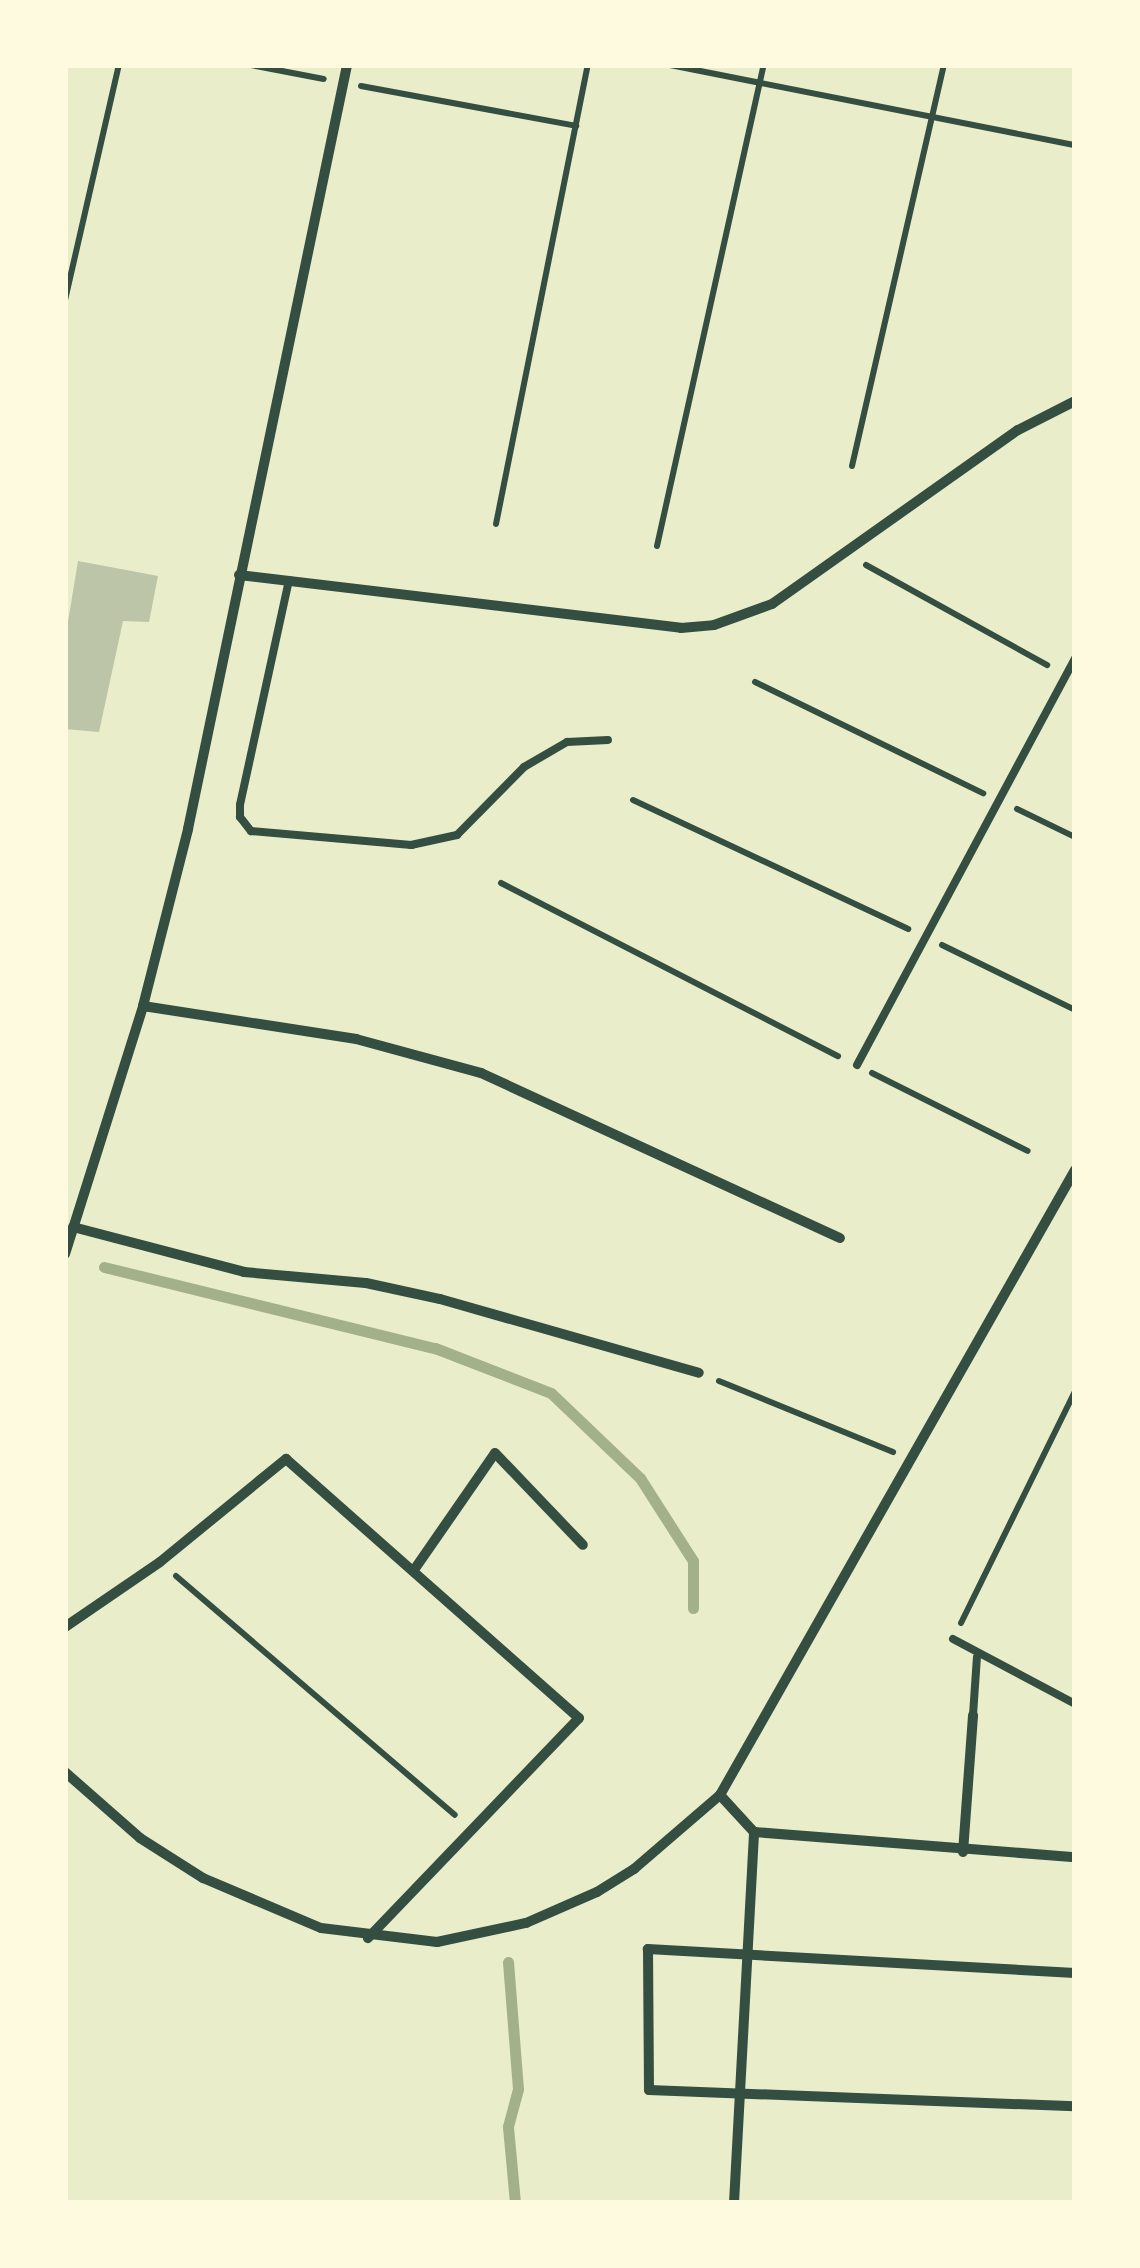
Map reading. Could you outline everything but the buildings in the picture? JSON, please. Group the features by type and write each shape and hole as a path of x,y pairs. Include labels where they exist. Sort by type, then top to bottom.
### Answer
{"street":[{"path":"65,1254 142,1006 188,828 347,65"},
{"path":"239,575 681,628 714,625 772,604 1018,430 1075,401"},
{"path":"142,1006 356,1039 481,1073 840,1238"},
{"path":"65,1772 140,1838 204,1878 270,1910 368,1938 436,1942 526,1923 634,1869 720,1795 1075,1170"},
{"path":"72,1227 244,1272 366,1283 440,1299 699,1373"},
{"path":"414,1570 495,1453 583,1544"},
{"path":"65,1627 160,1562 286,1459 578,1718 368,1938"},
{"path":"962,1852 973,1715"},
{"path":"720,1795 754,1832 962,1852 1075,1857"},
{"path":"734,2203 751,1958 754,1832"},
{"path":"1075,1972 751,1958 648,1948 649,2090 739,2089 1075,2106"}],"lane":[{"path":"290,580 240,805 240,817 251,831 411,845 458,835 524,767 567,742 608,740"},
{"path":"857,1065 1075,658"},
{"path":"953,1639 977,1658 1075,1704"},
{"path":"973,1715 977,1658"}],"path":[{"path":"65,300 119,65"},
{"path":"252,65 576,126"},
{"path":"496,524 588,65"},
{"path":"670,65 1075,145"},
{"path":"656,546 764,65"},
{"path":"852,466 944,65"},
{"path":"845,553 1066,675"},
{"path":"755,682 1075,836"},
{"path":"633,800 1075,1010"},
{"path":"501,883 1028,1151"},
{"path":"699,1373 913,1460"},
{"path":"953,1639 1075,1391"},
{"path":"160,1562 469,1828"}],"waterway":[{"path":"104,1267 435,1348 551,1393 640,1478 693,1561 693,1608"},
{"path":"508,1962 518,2089 508,2127 515,2203"}]}
